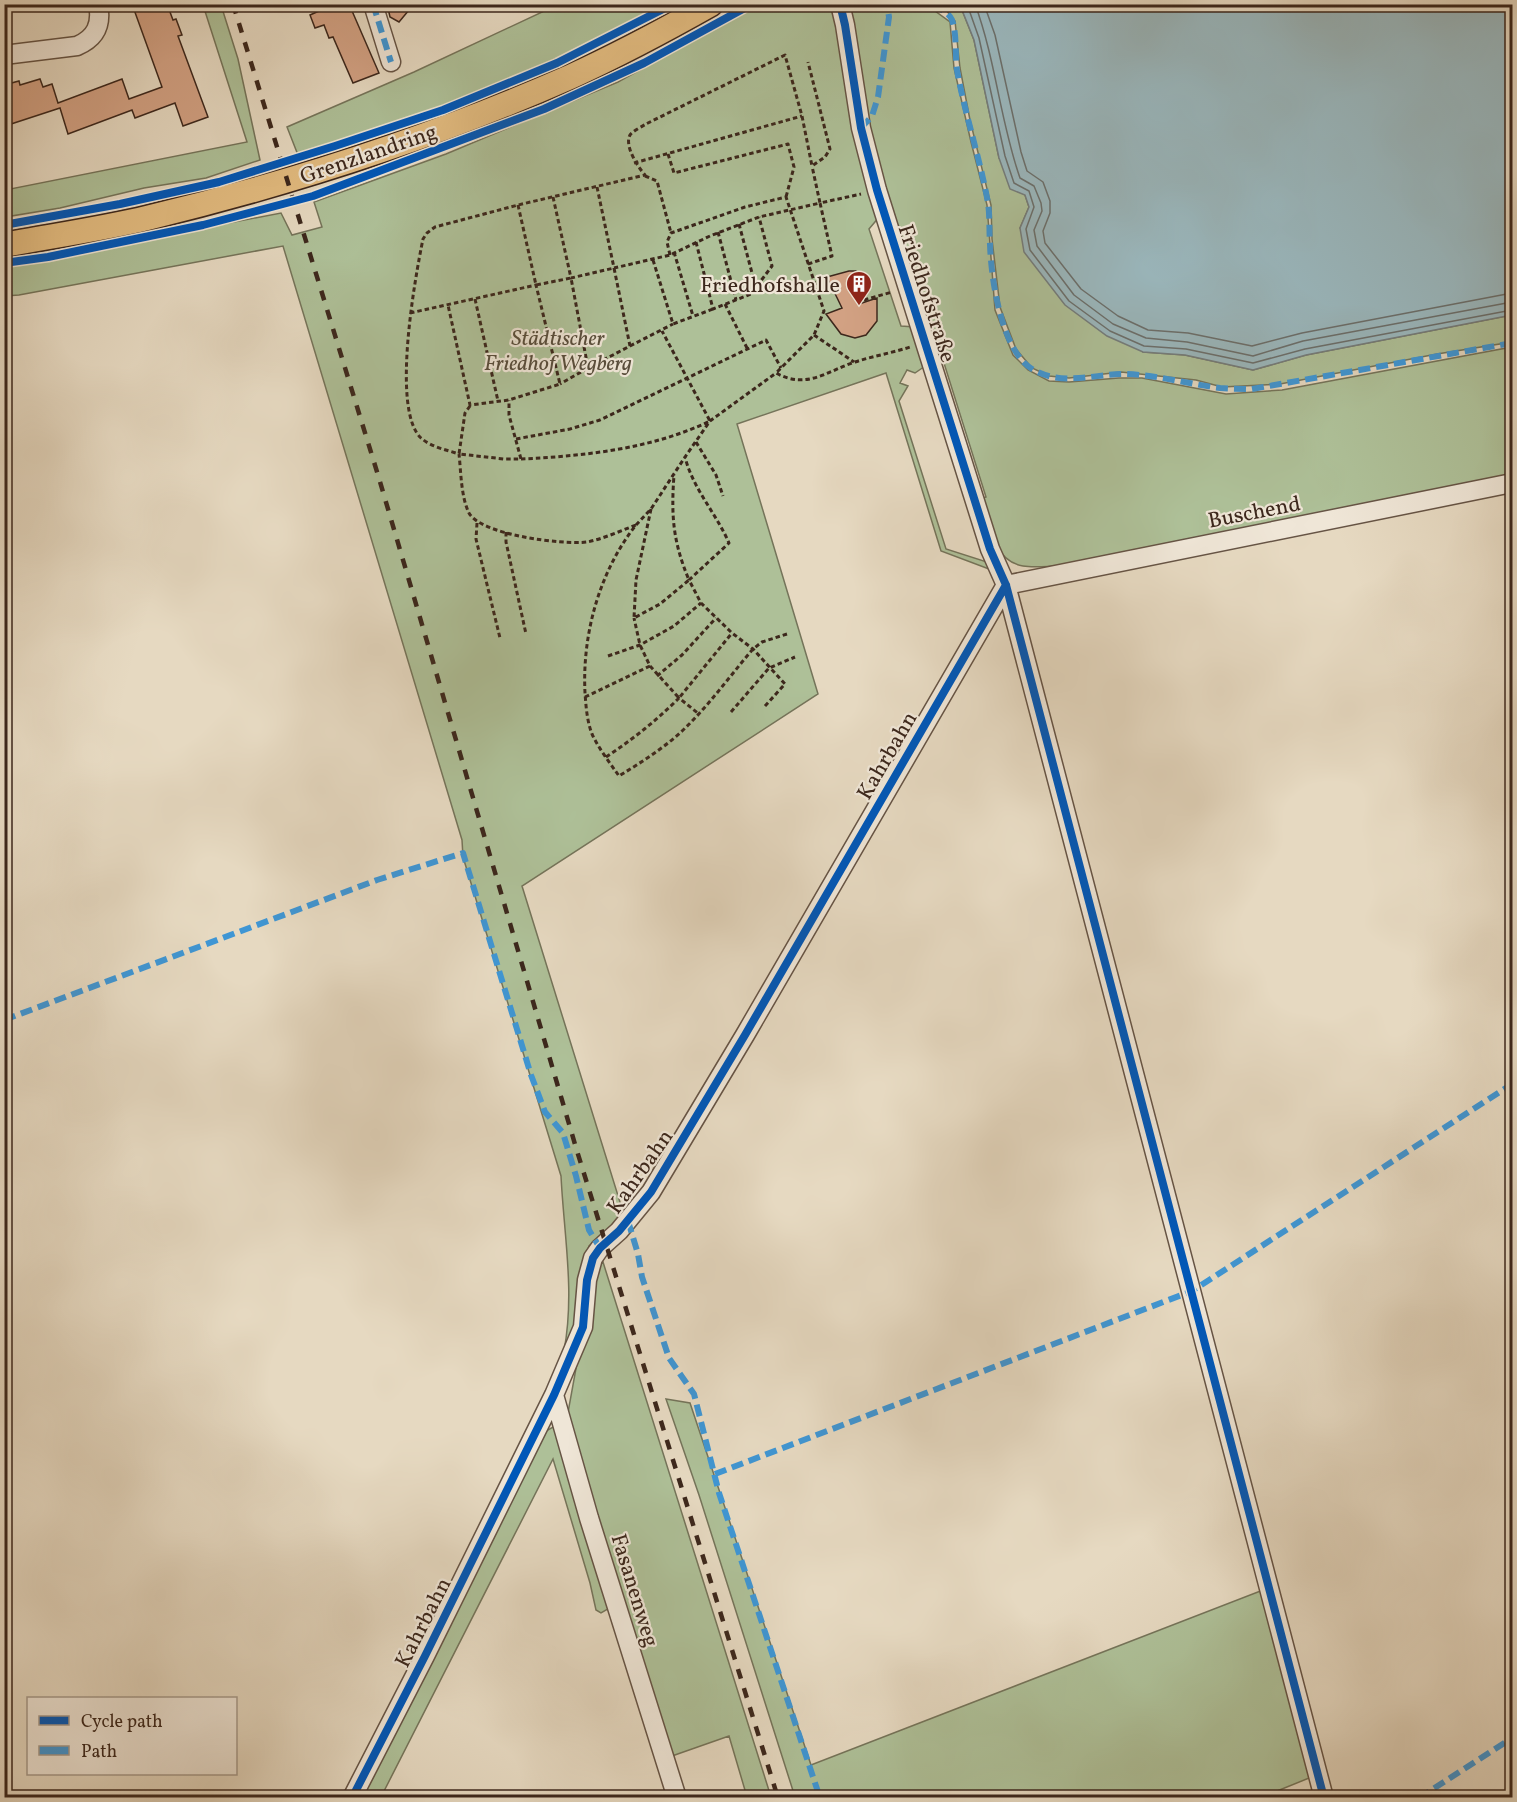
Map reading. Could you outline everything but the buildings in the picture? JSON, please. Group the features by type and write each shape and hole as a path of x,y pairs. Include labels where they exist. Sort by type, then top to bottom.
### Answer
{"main road":[{"name":"Grenzlandring","path":"4,245 145,218 255,190 368,155 570,77 652,37 711,4"}],"street":[{"path":"4,55 77,46 86,42 94,35 98,27 100,15 98,4"},
{"path":"373,4 391,62"},
{"name":"Friedhofstraße","path":"840,4 861,128 877,190 990,549 1006,585 1324,1797"},
{"name":"Buschend","path":"1006,585 1512,483"},
{"name":"Kahrbahn","path":"352,1797 425,1656 554,1395 583,1327 587,1280 593,1258 600,1248 624,1226 651,1192 745,1035 1006,585"},
{"name":"Fasanenweg","path":"554,1395 589,1518 677,1797"}],"path":[{"path":"669,255 667,242 671,233 657,180 645,176 634,163 629,140 631,134 646,124 785,54 802,116 832,256 808,264"},
{"path":"808,62 830,149 825,157 812,166"},
{"path":"634,163 802,116"},
{"path":"645,176 518,205 435,227 427,233 423,239 410,313 406,394 410,419 421,438 440,449 459,454 521,459 577,456 635,445 694,428 710,420 776,374 814,335 824,311 786,197 794,167 788,144 674,173 668,153"},
{"path":"597,187 630,346"},
{"path":"410,313 652,260 759,217 877,190"},
{"path":"553,196 588,368"},
{"path":"671,233 745,207 786,197"},
{"path":"518,205 560,384"},
{"path":"470,405 509,400 560,384 673,324 751,294 772,266 759,217"},
{"path":"739,224 756,288"},
{"path":"718,232 736,300"},
{"path":"696,242 714,309"},
{"path":"674,252 693,316"},
{"path":"652,260 673,324"},
{"path":"864,300 908,287"},
{"path":"475,299 498,401"},
{"path":"725,304 747,348"},
{"path":"448,305 470,405 465,413 459,454 463,489 469,512 477,523 530,538 565,543 588,542 636,525"},
{"path":"662,331 710,420"},
{"path":"814,335 854,362"},
{"path":"516,439 570,429 600,420 766,340 781,368"},
{"path":"776,374 785,378 815,379 854,362 926,343"},
{"path":"509,400 509,415 521,459"},
{"path":"710,420 651,509 620,545 594,610 584,671 586,713 592,734 619,776 652,756 699,714 753,649 762,642 787,634"},
{"path":"696,442 716,475 723,496"},
{"path":"634,618 660,604 729,543 688,469 685,457"},
{"path":"674,475 672,501 678,554 701,603 732,633 753,649 785,684 765,706"},
{"path":"651,509 636,580 634,618 640,645 657,676 699,714"},
{"path":"477,523 476,539 500,638"},
{"path":"506,532 506,542 525,634"},
{"path":"608,656 640,645 674,626 701,603"},
{"path":"657,676 682,655 716,618"},
{"path":"606,757 658,719 679,698 732,633"},
{"path":"731,712 769,668 795,657"},
{"path":"585,697 650,666"}],"green space":[{"path":"203,5 221,5 238,59 260,160 206,178 144,188 60,208 5,217 5,190 247,142"},
{"path":"557,5 668,5 520,76 422,115 298,155 287,127 414,72"},
{"name":"Städtischer Friedhof Wegberg","path":"756,5 830,5 880,216 869,229 901,326 915,327 928,364 915,373 907,370 900,383 908,386 899,401 946,549 987,562 989,569 941,551 886,373 737,424 818,694 522,886 624,1215 589,1246 578,1326 564,1351 569,1286 561,1176 463,857 462,840 283,246 5,296 4,266 281,213 292,235 322,227 314,202 446,154 618,82"},
{"path":"848,5 930,5 950,22 954,68 987,205 995,310 1013,355 1028,370 1049,381 1142,378 1226,394 1282,390 1512,347 1512,476 1060,566 1027,567 1013,563 998,549 989,529 980,499 986,497 928,312 923,313 869,140"},
{"path":"938,5 960,5 974,40 999,158 1025,195 1029,207 1020,228 1143,352 1185,355 1253,370 1306,355 1512,315 1512,342 1280,384 1222,387 1196,380 1121,372 1069,378 1049,376 1032,368 1016,349 1000,307 992,239 991,205 970,120 960,68 955,21 946,10"},
{"path":"603,1262 771,1797 747,1797 729,1736 672,1756 567,1418 594,1269"},
{"path":"666,1399 690,1403 811,1765 1263,1590 1314,1776 1260,1798 795,1797"},
{"path":"553,1427 559,1430 608,1609 601,1613 596,1610 553,1459 381,1797 361,1798 546,1431"}],"water":[{"path":"960,5 1512,5 1512,315 1306,355 1253,370 1185,355 1143,352 1107,336 1065,305 1024,252 1020,228 1029,207 1025,195 1010,189 999,158 974,40"}],"railway":[{"path":"233,4 378,475 577,1151 778,1798"}],"marked path":[{"path":"373,4 391,62"},
{"path":"861,128 872,116 878,97 889,17 887,4"},
{"path":"934,4 935,7 949,15 954,25 957,70 988,203 991,258 1000,312 1012,346 1021,360 1032,369 1054,377 1076,378 1134,374 1220,388 1252,389 1512,343"},
{"path":"4,1020 377,880 463,853 531,1075 545,1112 563,1133 589,1230 600,1248"},
{"path":"715,1474 1192,1291 1512,1084"},
{"path":"628,1221 642,1277 669,1358 694,1394 719,1493 820,1798"},
{"path":"1419,1798 1512,1738"}],"cycle path":[{"path":"4,225 120,204 219,182 335,146 443,110 557,63 673,4"},
{"path":"4,263 48,257 203,225 313,196 544,109 644,63 752,4"},
{"path":"840,4 861,128 877,190 990,549 1006,585 1324,1798"},
{"path":"352,1798 554,1395 583,1327 587,1280 593,1258 651,1192 745,1035 1006,585"}],"place":[{"name":"Friedhofshalle","path":"859,307"}]}
